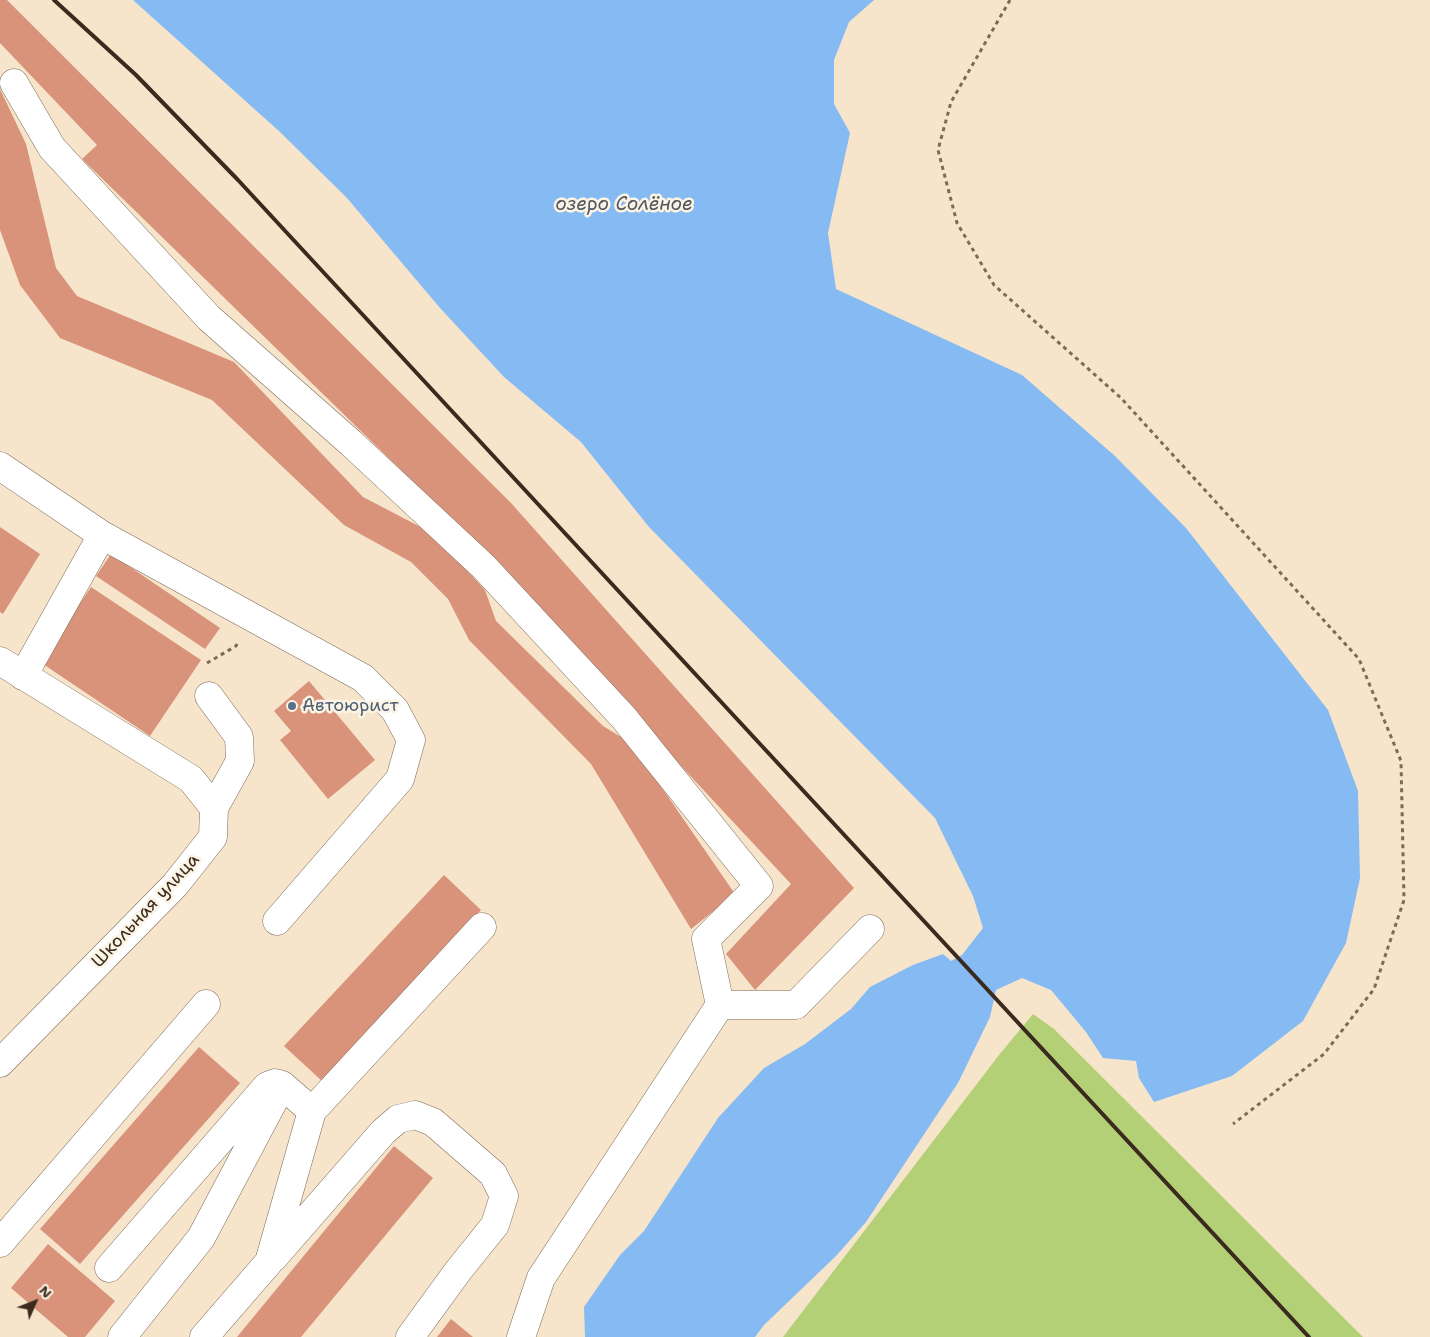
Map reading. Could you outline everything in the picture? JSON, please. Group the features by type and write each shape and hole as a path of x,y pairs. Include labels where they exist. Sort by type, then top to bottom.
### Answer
{"street":[{"path":"14,83 52,148 203,311 351,443 484,567 624,718 759,886 706,939 720,1004 541,1278 521,1337"},
{"path":"0,466 102,535 363,678 395,710 410,740 400,780 277,921"},
{"path":"24,676 102,535"},
{"path":"0,662 191,779 214,808 240,761 239,738 209,696"},
{"name":"Школьная улица","path":"0,1062 175,886 213,837 214,808"},
{"path":"269,1262 312,1112 482,927"},
{"path":"720,1004 796,1005 870,929"},
{"path":"0,1243 206,1004"},
{"path":"109,1268 267,1086 274,1082 282,1085 312,1112"},
{"path":"122,1337 201,1238 282,1085"},
{"path":"204,1337 383,1132 398,1119 415,1115 433,1122 493,1174 504,1196 495,1225 458,1271 410,1337"}],"path":[{"path":"1010,0 951,102 938,150 957,223 994,285 1121,398 1359,659 1401,761 1404,900 1374,989 1324,1054 1233,1124"},
{"path":"207,663 236,646 251,617"}],"green space":[{"path":"1033,1014 1054,1029 1363,1337 783,1337 999,1055"}],"water":[{"name":"озеро Солёное","path":"133,0 874,0 849,22 834,60 834,104 850,133 828,233 836,289 1022,375 1115,456 1186,528 1328,710 1358,791 1360,878 1346,943 1303,1021 1232,1076 1154,1102 1139,1078 1136,1061 1103,1058 1086,1032 1051,990 1022,978 996,990 990,1017 958,1083 866,1222 836,1256 764,1325 755,1337 585,1337 584,1307 620,1255 644,1231 718,1118 764,1068 805,1044 851,1009 870,987 913,965 943,954 951,961 962,955 983,928 973,896 935,818 649,527 581,442 504,377 440,308 347,198 280,132"}],"building":[{"path":"0,0 7,0 511,503 854,888 755,990 726,954 791,884 449,517 82,159 97,145 0,43"},
{"path":"0,89 26,144 56,268 77,296 234,362 363,497 434,534 485,590 496,621 603,726 631,743 735,894 691,929 591,764 469,640 448,599 411,562 344,525 212,400 60,338 20,285 0,230"},
{"path":"0,527 40,554 3,614 0,612"},
{"path":"111,554 220,628 205,649 96,576"},
{"path":"91,587 201,660 150,736 40,662"},
{"path":"309,681 375,760 328,799 280,740 291,731 274,711"},
{"path":"444,875 481,910 322,1081 284,1046"},
{"path":"199,1047 240,1083 80,1264 40,1229"},
{"path":"394,1146 433,1178 301,1337 237,1337"},
{"path":"48,1244 115,1301 85,1337 68,1337 11,1288"},
{"path":"451,1319 473,1337 437,1337"}],"railway":[{"path":"54,0 136,75 238,180 1309,1337"}],"place":[{"name":"Автоюрист","path":"292,706"}]}
